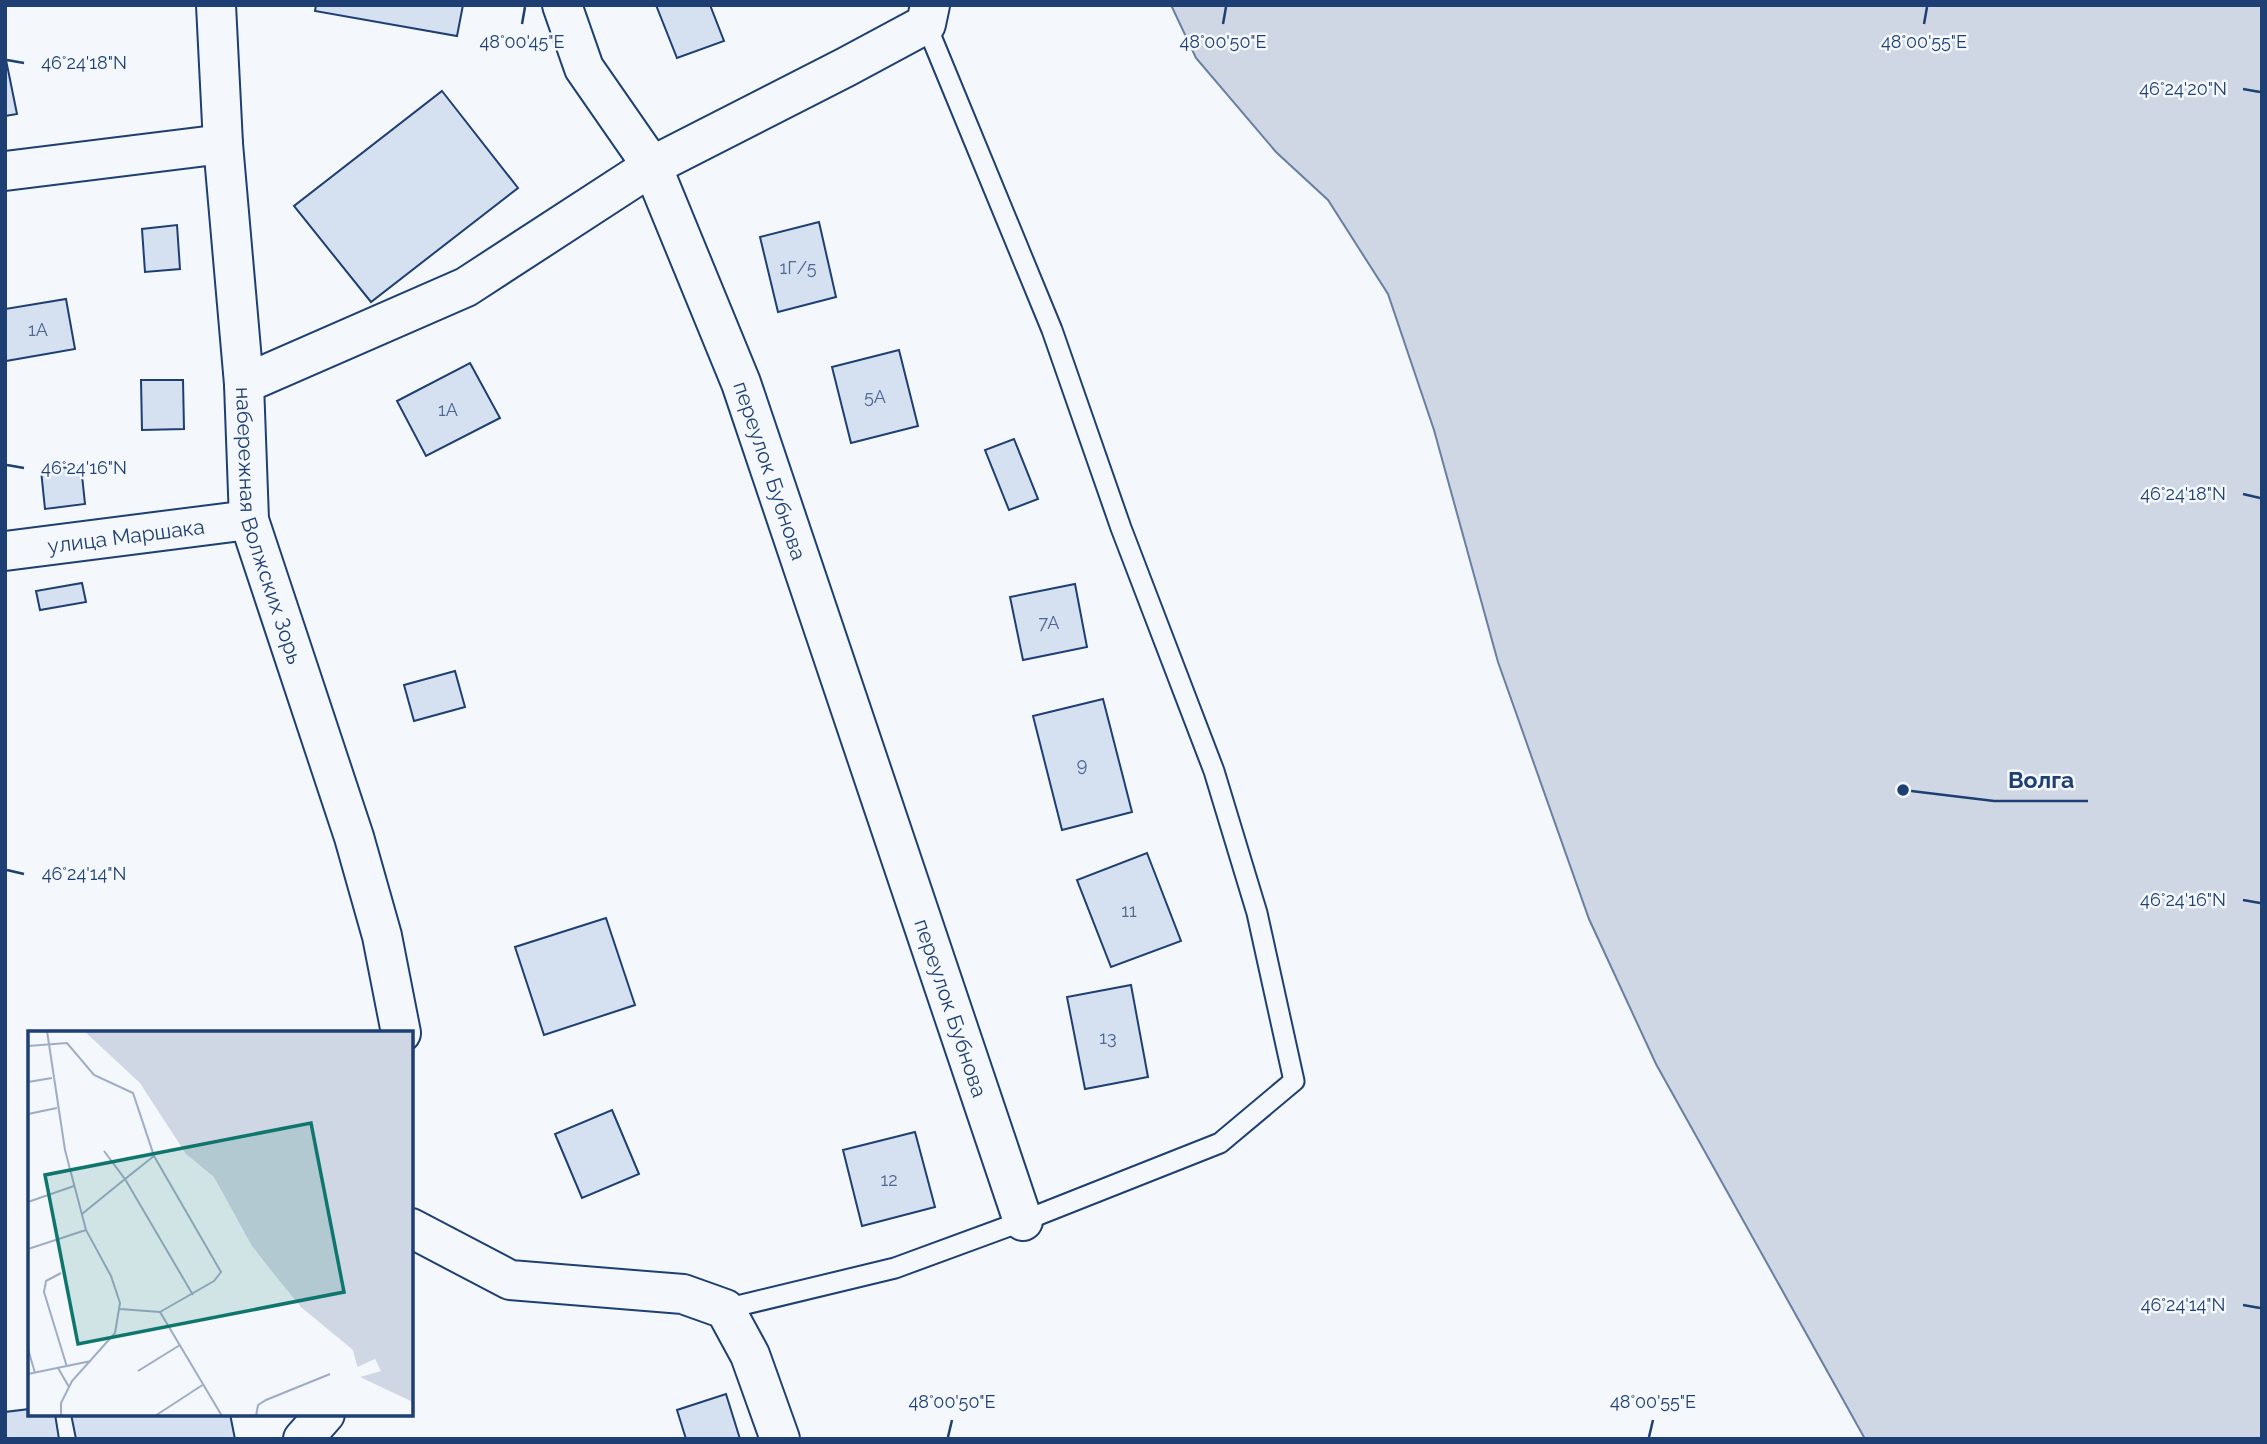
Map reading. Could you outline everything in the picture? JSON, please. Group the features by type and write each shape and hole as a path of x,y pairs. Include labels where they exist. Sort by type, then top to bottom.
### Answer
{"street":[{"name":"набережная Волжских Зорь","path":"216,5 223,144 244,384 248,520 354,837 382,936 401,1031"},
{"name":"переулок Бубнова","path":"562,5 584,68 652,166 741,383 1023,1221"},
{"path":"244,384 466,288 652,166 846,67 928,15"},
{"path":"5,171 223,144"},
{"name":"улица Маршака","path":"5,551 248,520"},
{"path":"413,1229 510,1280 683,1294 725,1309 750,1355 780,1439"},
{"path":"303,1439 323,1416"}],"lane":[{"path":"725,1309 895,1268 1220,1143 1294,1081 1257,913 1214,771 1121,528 1052,330 928,15"}],"shaded area":[{"path":"1171,5 2262,5 2262,1439 1865,1439 1656,1064 1589,919 1498,662 1434,430 1388,294 1328,200 1276,152 1196,58"}],"building":[{"path":"316,5 463,5 457,36 315,11"},
{"path":"656,5 710,5 724,41 677,58"},
{"path":"5,55 17,114 5,116"},
{"path":"442,91 518,188 371,302 294,206"},
{"path":"819,222 836,297 778,312 760,237"},
{"path":"177,225 180,269 145,272 142,229"},
{"path":"66,299 75,349 6,361 5,309"},
{"path":"899,350 918,426 851,443 832,367"},
{"path":"470,363 500,418 426,456 397,401"},
{"path":"141,380 183,380 184,429 142,430"},
{"path":"1014,439 1038,499 1009,510 985,450"},
{"path":"81,466 85,504 45,509 41,470"},
{"path":"82,583 86,602 40,610 36,591"},
{"path":"1075,584 1087,647 1023,660 1010,597"},
{"path":"455,671 465,707 414,721 404,685"},
{"path":"1103,699 1132,812 1062,830 1033,716"},
{"path":"1147,853 1181,941 1111,967 1077,880"},
{"path":"606,918 635,1005 544,1035 515,947"},
{"path":"1131,985 1148,1077 1085,1089 1067,997"},
{"path":"612,1110 639,1174 582,1198 555,1134"},
{"path":"915,1132 935,1207 862,1226 843,1150"},
{"path":"726,1394 740,1439 686,1439 677,1410"},
{"path":"28,1409 28,1416 55,1416 59,1439 5,1439 5,1412"},
{"path":"71,1416 230,1416 235,1439 76,1439"}],"place":[{"name":"Волга","path":"1903,790"}]}
